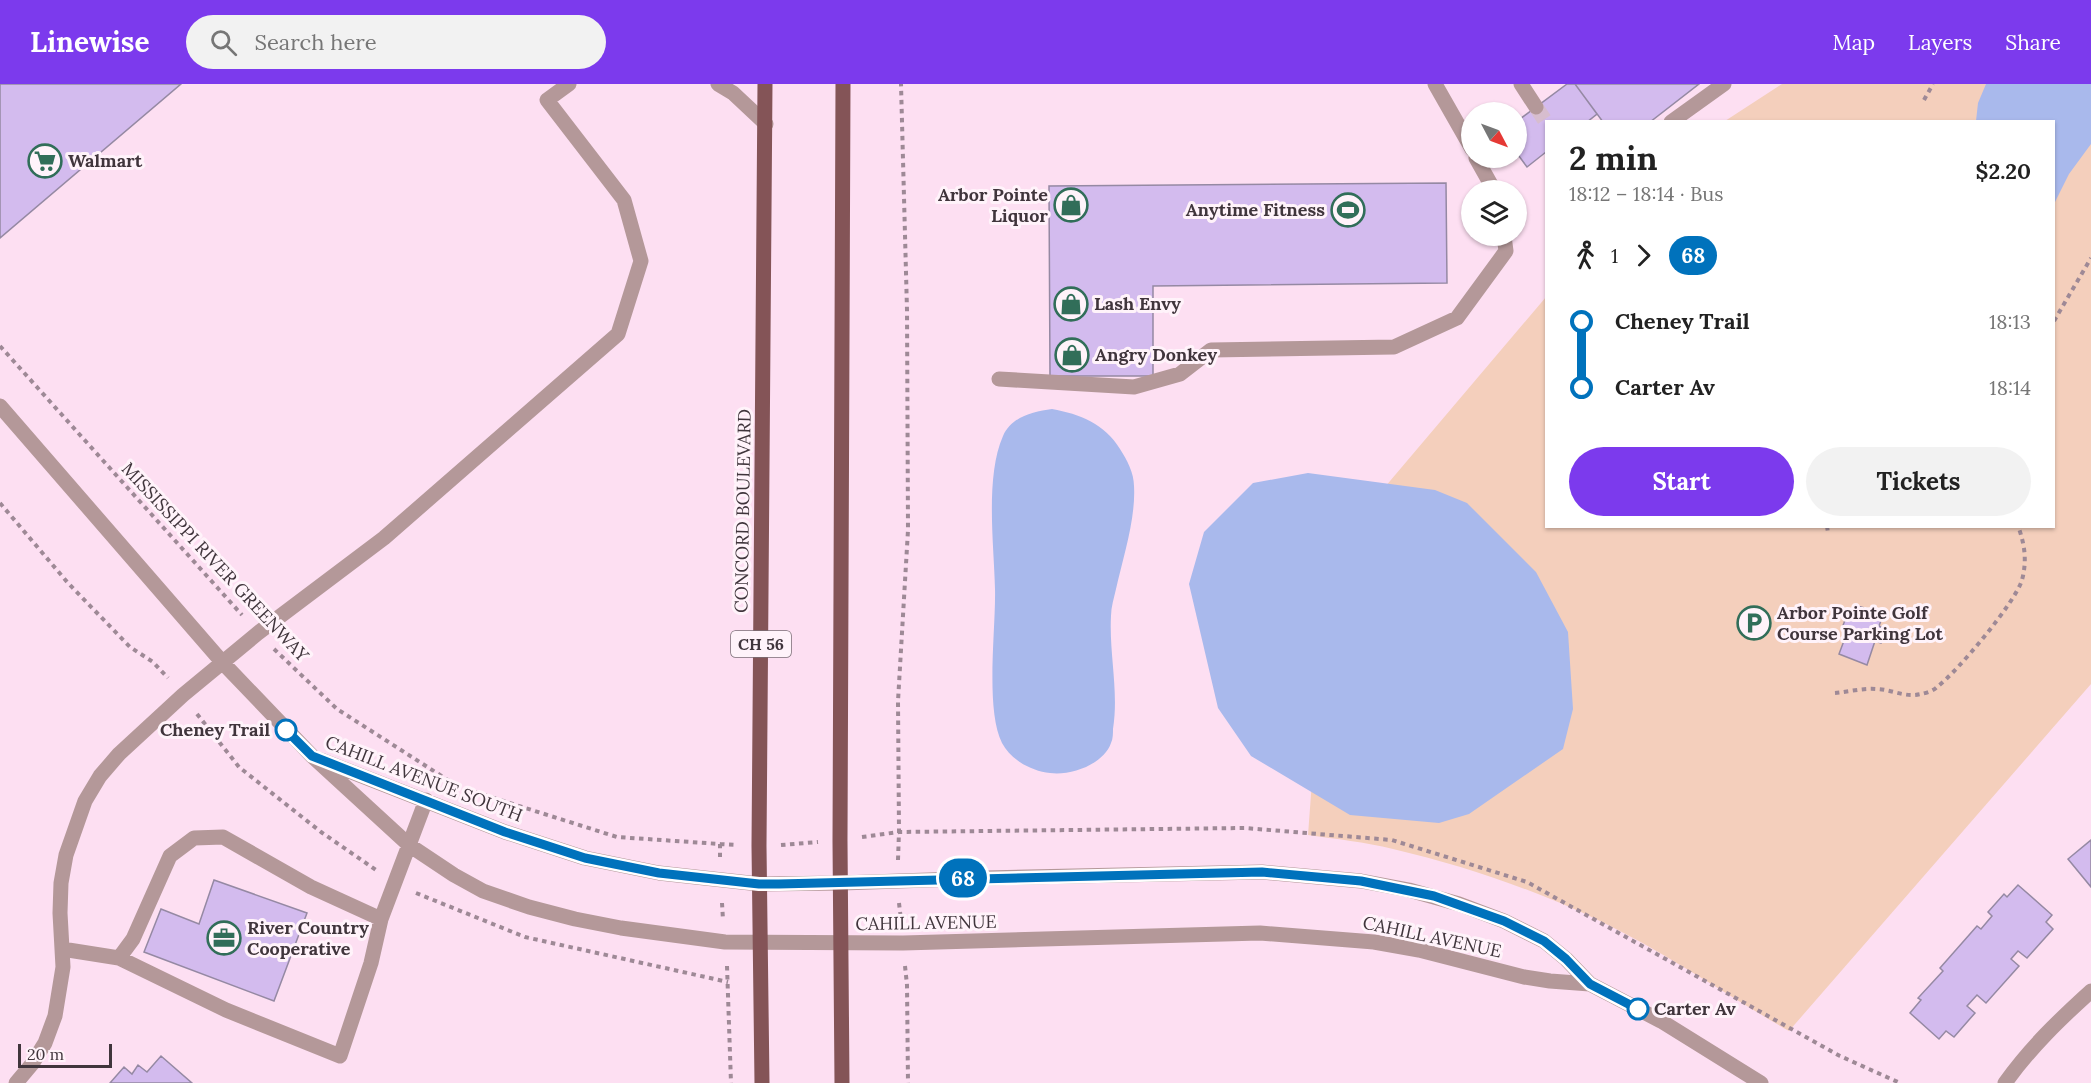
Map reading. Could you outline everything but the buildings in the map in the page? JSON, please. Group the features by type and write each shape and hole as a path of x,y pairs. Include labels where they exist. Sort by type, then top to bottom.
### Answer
{"main road":[{"name":"CONCORD BOULEVARD","path":"762,1083 759,884 765,84"},
{"path":"842,1083 843,84"}],"street":[{"path":"16,1083 32,1064 45,1043 55,1016 63,967 60,913 61,883 66,855 85,801 100,776 119,754 183,695 258,633 384,538 618,334 641,261 624,200 547,100 568,84"},
{"path":"718,84 733,93 766,124"},
{"path":"1436,84 1461,129"},
{"path":"1521,84 1536,107"},
{"path":"1674,120 1724,84"},
{"path":"999,380 1134,387 1180,374 1210,350 1394,347 1457,318 1506,251 1505,246"},
{"name":"CAHILL AVENUE SOUTH","path":"0,406 223,663 312,756 505,832 585,858 659,873 759,884 842,884"},
{"name":"CAHILL AVENUE","path":"312,756 409,845 454,875 483,891 529,907 621,928 725,942 759,944 1260,933 1374,942 1419,950 1541,980 1590,984"},
{"path":"62,949 119,958 226,1010 340,1056 371,963 381,919 426,800"},
{"path":"119,958 134,939 170,856 194,838 223,837 311,887 381,919"},
{"name":"CAHILL AVENUE","path":"842,884 985,878 1252,872 1311,875 1361,881 1434,896 1504,921 1544,941 1566,959 1590,984 1661,1021 1761,1083"},
{"path":"2005,1083 2021,1060 2046,1032 2091,991"}],"path":[{"path":"899,832 898,701 908,530 907,310 901,84"},
{"path":"1924,100 1932,84"},
{"path":"2055,319 2091,258"},
{"name":"MISSISSIPPI RIVER GREENWAY","path":"0,346 258,633 338,709 458,787"},
{"path":"1827,528 1828,533"},
{"path":"1835,693 1876,689 1907,696 1935,689 1951,674 2009,605 2021,582 2026,558 2019,528"},
{"path":"469,790 617,837 720,843 720,880 729,982 731,1083"}],"shaded area":[{"path":"1782,84 2091,84 2091,684 1789,1031 1648,946 1550,899 1498,879 1420,856 1372,844 1308,835 1329,553 1545,298 1545,528 2055,528 2055,120 1727,120"}],"water":[{"path":"1986,84 2091,84 2091,144 2069,174 2055,202 2055,120 1976,120 1978,103"},
{"path":"1052,409 1082,417 1107,433 1128,462 1134,486 1131,524 1111,613 1115,701 1112,740 1107,750 1094,763 1067,773 1043,772 1029,767 1006,749 997,728 992,668 995,589 992,491 997,453 1007,429 1017,419"},
{"path":"1308,473 1435,490 1467,503 1536,572 1568,632 1573,709 1563,749 1469,814 1439,823 1350,815 1251,756 1218,708 1189,584 1204,532 1253,483"}],"tunnel":[{"path":"1536,107 1545,120"}],"bus line":[{"name":"68","path":"286,730 312,756 505,832 585,858 659,873 759,884 842,884 896,880 1262,872 1361,881 1409,890 1460,904 1504,921 1544,941 1566,959 1590,984 1638,1009"}],"place":[{"name":"Walmart","path":"45,161"},
{"name":"Arbor Pointe Liquor","path":"1071,205"},
{"name":"Anytime Fitness","path":"1348,210"},
{"name":"Lash Envy","path":"1071,304"},
{"name":"Angry Donkey","path":"1072,355"},
{"name":"Arbor Pointe Golf Course Parking Lot","path":"1754,623"},
{"name":"Cheney Trail","path":"286,730"},
{"name":"River Country Cooperative","path":"224,938"},
{"name":"Carter Av","path":"1638,1009"}]}
